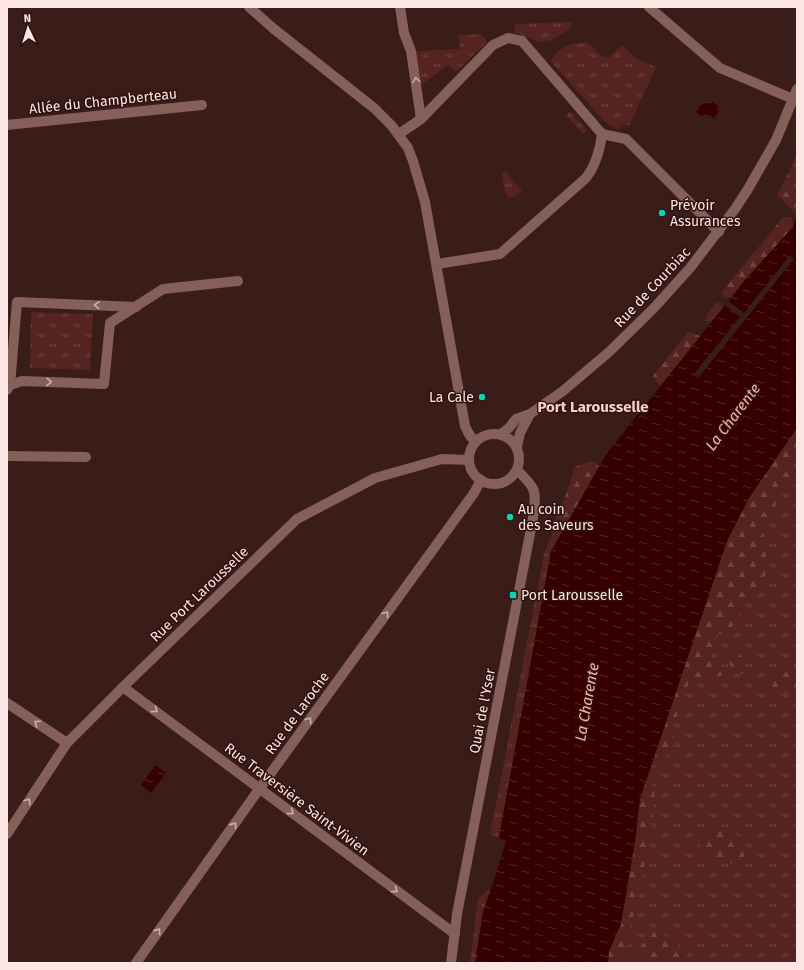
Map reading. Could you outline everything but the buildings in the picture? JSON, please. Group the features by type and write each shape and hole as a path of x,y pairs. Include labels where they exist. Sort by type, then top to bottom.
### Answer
{"street":[{"path":"249,7 374,108 399,134 408,148 425,202 465,426 469,434 476,441"},
{"path":"400,7 404,33 411,51 421,119"},
{"path":"649,7 720,68 793,99"},
{"path":"399,134 421,119 493,45 508,38 522,41 602,134 626,139 719,232"},
{"name":"Rue de Courbiac","path":"501,434 509,428 516,419 530,414 572,384 609,352 653,309 690,268 719,232 748,189 776,140 797,89"},
{"name":"Allée du Champberteau","path":"7,125 202,105"},
{"path":"437,264 500,254 586,178 592,170 601,147 602,134"},
{"path":"9,387 22,381 104,384 110,323 163,289 238,281"},
{"path":"9,387 17,302 136,307"},
{"name":"Rue de Courbiac","path":"517,448 520,433 530,414"},
{"path":"488,434 501,434 508,437 517,448 520,455 520,463 512,477 505,482 497,484 488,483 480,480 475,475 469,460 470,453 476,441 488,434"},
{"path":"7,456 86,457"},
{"name":"Rue Port Larousselle","path":"7,834 67,743 297,519 375,478 442,459 469,460"},
{"name":"Quai de l'Yser","path":"451,963 457,914 533,518 535,497 534,489 528,480 517,470"},
{"name":"Rue de Laroche","path":"136,963 260,788 474,493 480,480"},
{"name":"Rue Traversière Saint-Vivien","path":"123,687 455,934"},
{"path":"7,703 67,743"}],"green space":[{"path":"570,22 572,25 570,29 551,40 540,42 514,32 515,24"},
{"path":"480,34 487,42 456,72 448,65 421,85 416,51 460,49 459,35"},
{"path":"587,42 602,56 609,57 622,45 637,59 656,67 629,126 625,124 621,125 618,130 604,121 551,61 554,55 562,48"},
{"path":"570,111 585,128 586,131 583,134 566,115"},
{"path":"797,151 796,214 777,195 789,172"},
{"path":"505,171 522,191 513,197 508,197 505,193 502,175"},
{"path":"783,217 792,217 793,227 731,297 724,297 721,293"},
{"path":"716,303 720,303 723,308 711,322 705,321 707,314"},
{"path":"31,312 93,314 90,370 30,368"},
{"path":"688,332 700,336 660,387 653,376"},
{"path":"797,428 797,963 608,963 640,799 727,541"},
{"path":"797,428 797,469 762,526 766,555 766,574 727,635 717,633 720,640 708,652 717,664 729,672 709,680 696,678 688,685 673,726 675,744 660,766 652,765 727,541 749,498"},
{"path":"592,461 599,466 560,536 556,537 552,528 564,500 575,467"},
{"path":"553,531 556,537 560,536 551,551 499,837 490,835 544,554"},
{"path":"731,651 739,651 742,656 744,674 735,673 727,659"},
{"path":"797,665 797,695 775,691 766,684 770,668"},
{"path":"646,780 655,788 652,829 623,963 608,963 609,951 621,924 635,842 640,799"},
{"path":"715,828 733,832 742,842 747,854 735,862 726,864 704,857 699,842"},
{"path":"492,887 483,912 475,963 470,963 478,898"},
{"path":"654,932 673,938 689,959 689,963 631,963 640,947"}],"water":[{"path":"712,102 718,106 718,112 714,118 699,115 696,112 702,105"},
{"name":"La Charente","path":"797,214 797,428 749,498 727,541 640,799 635,842 621,924 609,951 608,963 475,963 483,912 506,842 499,837 551,551 607,453 746,279 793,227"},
{"path":"156,765 166,773 151,793 141,785"}],"pier":[{"path":"790,255 794,259 698,378 694,374 740,317 724,304 727,300 744,313"},
{"path":"497,837 506,841 492,887 491,885 504,842 497,839"}],"place":[{"name":"Prévoir Assurances","path":"662,213"},
{"name":"La Cale","path":"482,397"},
{"name":"Au coin des Saveurs","path":"510,517"},
{"name":"Port Larousselle","path":"513,595"}],"district":[{"name":"Port Larousselle","path":"593,407"}]}
